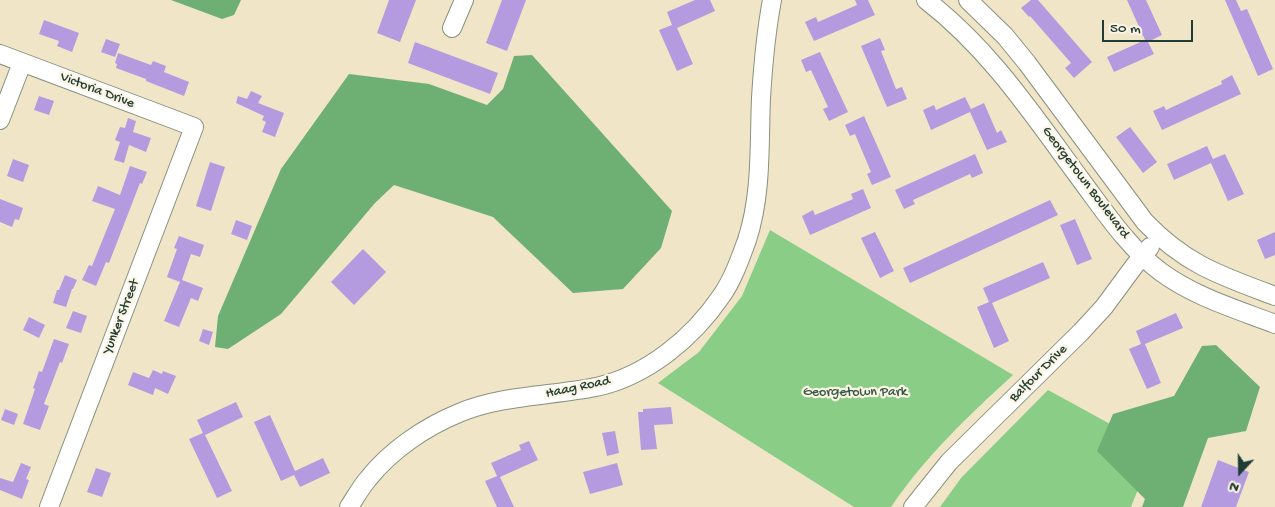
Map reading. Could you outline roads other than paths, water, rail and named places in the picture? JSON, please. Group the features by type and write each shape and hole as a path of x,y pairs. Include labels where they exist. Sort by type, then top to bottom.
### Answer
{"street":[{"path":"452,28 464,0"},
{"name":"Haag Road","path":"349,507 368,479 391,455 424,430 459,413 486,404 598,386 630,375 682,342 704,319 722,294 736,269 747,239 755,207 760,173 761,97 765,42 772,0"},
{"name":"Georgetown Boulevard","path":"926,0 945,14 997,67 1109,217 1142,256 1160,272 1182,286 1204,297 1275,324"},
{"name":"Georgetown Boulevard","path":"968,0 1004,36 1027,63 1145,222 1160,237 1201,266 1275,296"},
{"name":"Victoria Drive","path":"0,54 194,127"},
{"path":"0,120 22,63"},
{"name":"Yunker Street","path":"49,507 194,127"},
{"name":"Balfour Drive","path":"913,507 949,462 1104,307 1142,256 1160,237"}],"park label":[{"name":"Georgetown Park","path":"855,393"}]}
